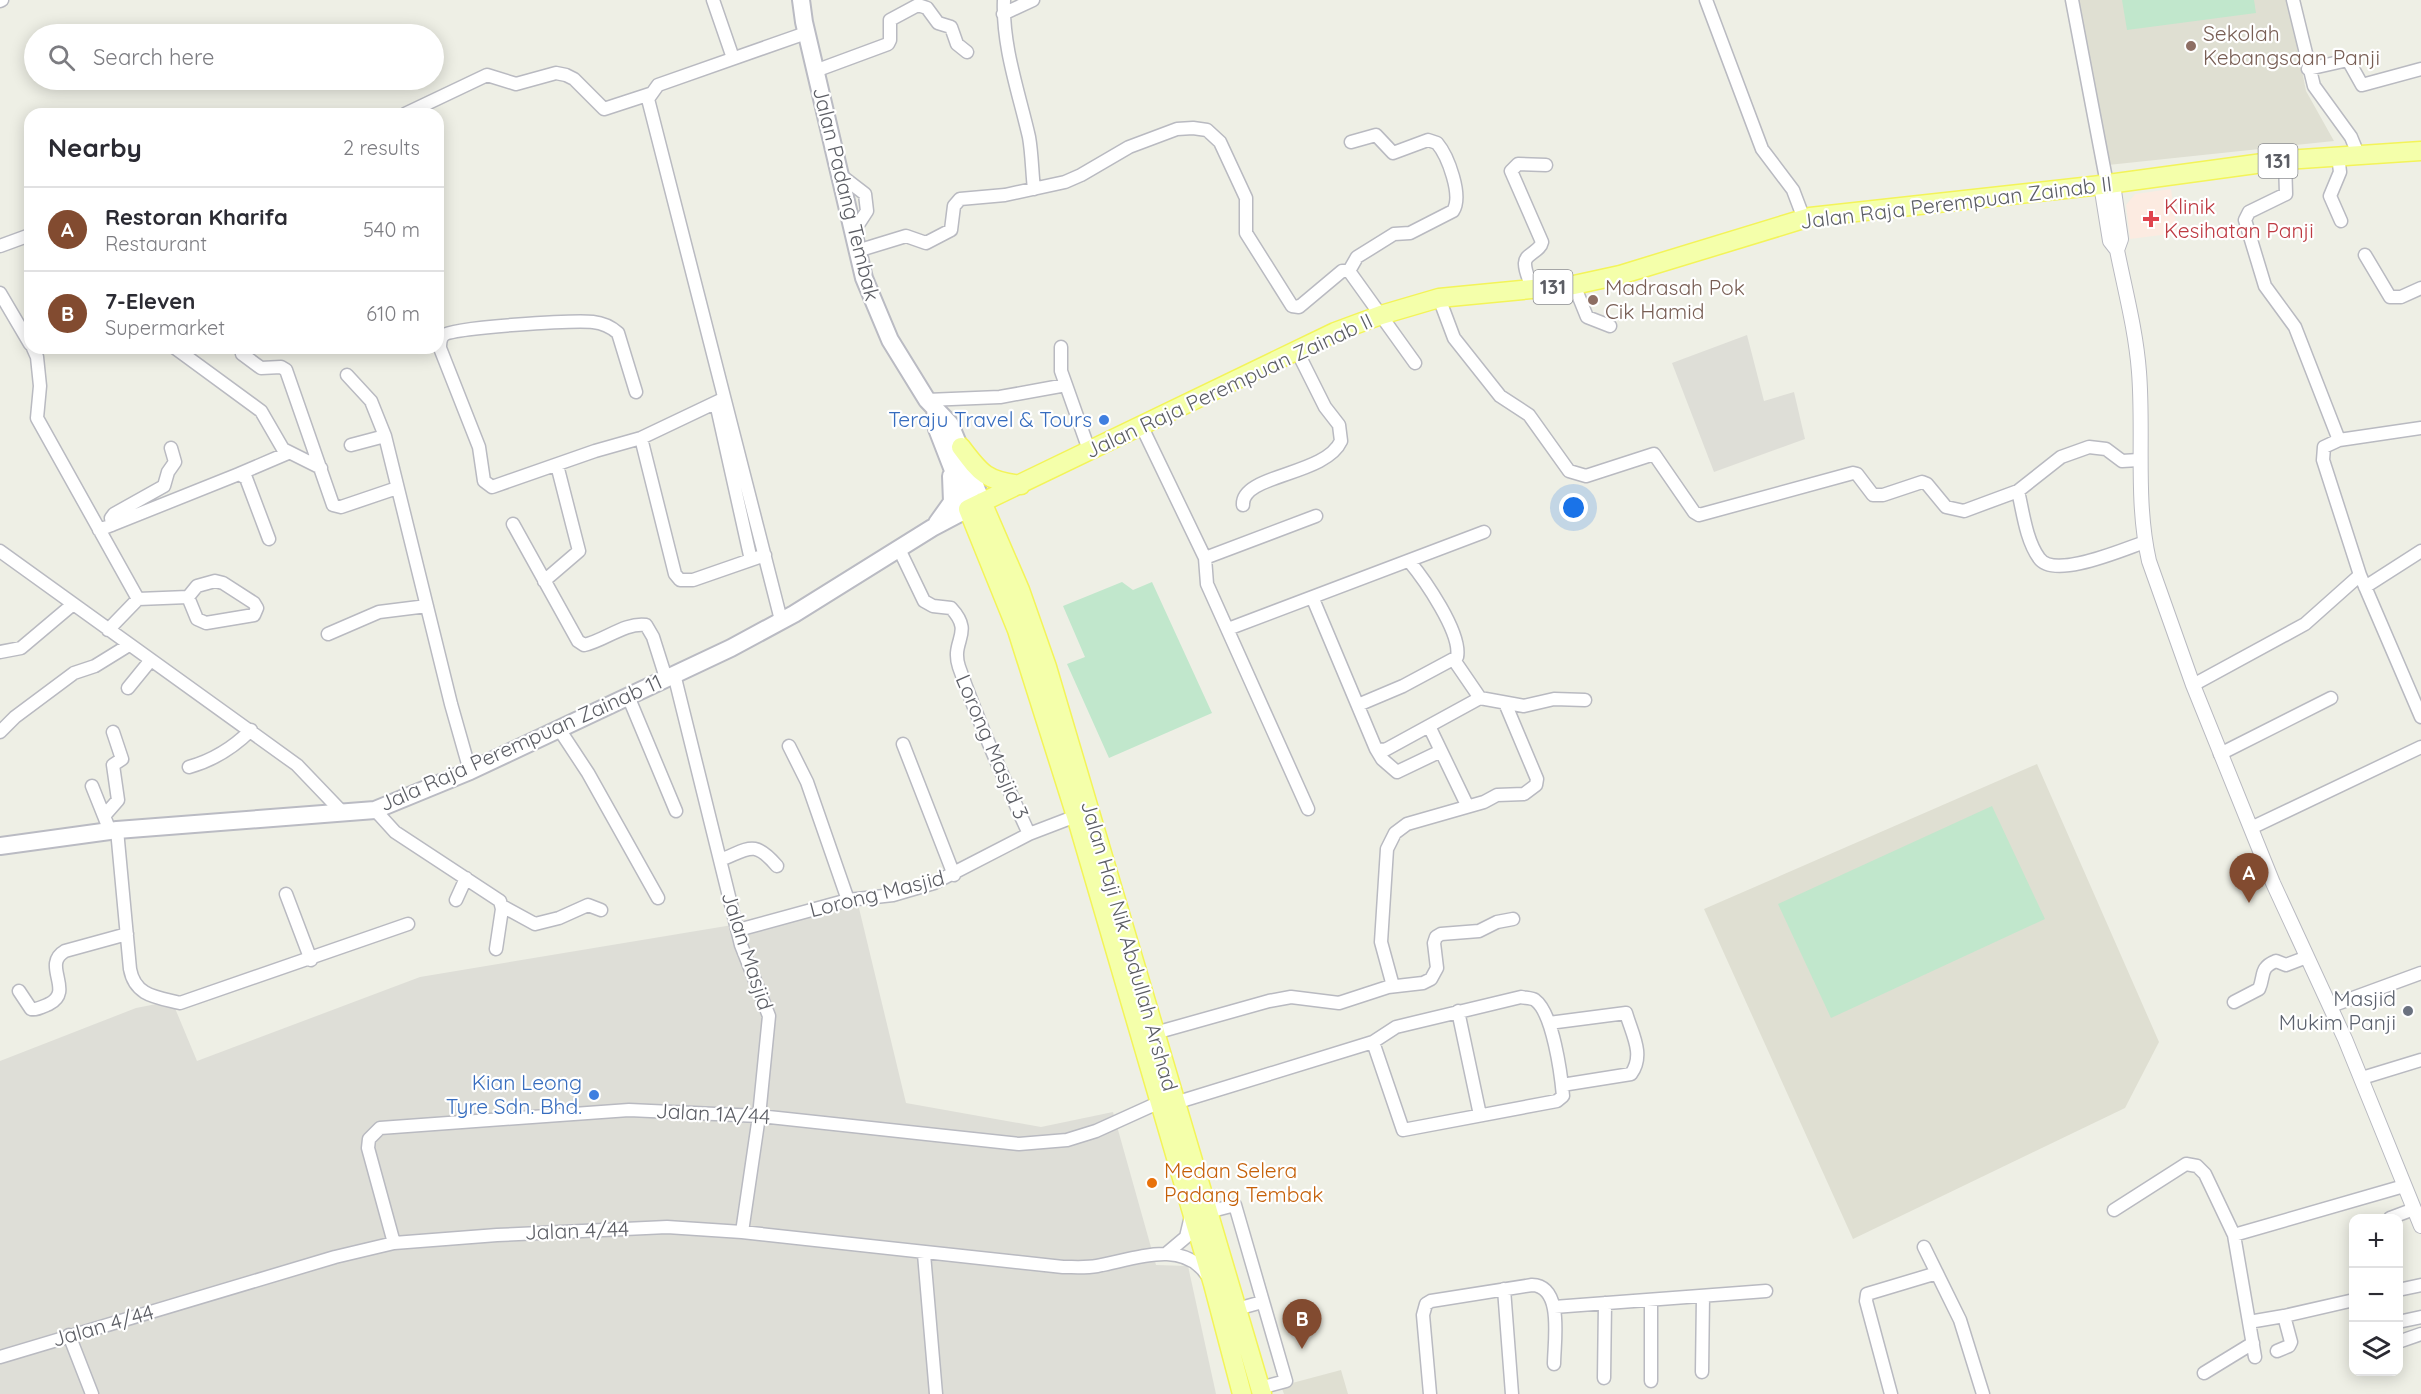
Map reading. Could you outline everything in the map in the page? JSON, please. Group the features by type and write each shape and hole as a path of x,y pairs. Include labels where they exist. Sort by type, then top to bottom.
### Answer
{"main road":[{"name":"Jalan Padang Tembak","path":"801,0 806,33 852,234 876,312 890,340 931,405 950,424 955,453 975,506"},
{"name":"Jalan Raja Perempuan Zainab II","path":"975,506 1021,486 1089,450 1297,351 1381,315 1439,298 1574,285 1678,259 1804,219 2107,184 2285,160 2421,151"},
{"path":"955,453 986,477 997,482 1021,486"},
{"path":"932,528 952,502 955,453"},
{"name":"Jala Raja Perempuan Zainab 11","path":"0,846 110,825 375,810 470,771 731,648 932,528 975,506"},
{"name":"Jalan Haji Nik Abdullah Arshad","path":"975,506 1168,1102 1200,1214 1213,1284 1242,1394"},
{"name":"Jalan Haji Nik Abdullah Arshad","path":"975,506 1020,590 1047,667 1155,1033 1168,1102"},
{"name":"Jalan Haji Nik Abdullah Arshad","path":"1200,1214 1237,1308 1261,1391"}],"street":[{"path":"713,0 733,58"},
{"path":"1004,0 1004,14 1029,140 1034,189"},
{"path":"1004,14 1033,0"},
{"path":"1706,0 1762,149 1793,190 1804,219"},
{"path":"2072,0 2107,184 2121,239 2117,250 2139,373 2139,460 2145,542 2160,596 2220,754 2307,957 2362,1078 2404,1186 2415,1202 2421,1226"},
{"path":"2293,0 2308,69 2316,91 2351,137 2358,154"},
{"path":"815,71 888,44 891,40 890,20 918,5 927,8 938,23 951,27 957,44 967,52"},
{"path":"418,108 487,75 516,84 556,73 574,80 604,109 650,94 658,85 806,33"},
{"path":"2308,69 2348,60 2362,85 2421,69"},
{"path":"650,94 649,107 720,401 751,560"},
{"path":"857,251 910,236 926,243 951,230 954,206 960,199 1005,195 1034,189 1081,175 1129,147 1177,129 1207,130 1220,142 1246,198 1246,233 1292,306 1299,307 1342,272 1349,271"},
{"path":"1349,271 1356,257 1394,234 1410,233 1453,211 1458,198 1437,143 1428,140 1393,153 1376,135 1368,135 1351,142"},
{"path":"2338,155 2340,172 2330,196 2341,221"},
{"path":"2285,160 2286,194 2249,212 2245,220 2265,286 2295,327 2339,440"},
{"path":"1532,289 1524,263 1527,257 1539,249 1542,242 1511,171 1518,164 1546,165"},
{"path":"0,246 24,238"},
{"path":"2365,255 2390,297 2401,297 2421,288"},
{"path":"1349,271 1415,363"},
{"path":"1574,285 1587,316 1610,326"},
{"path":"0,293 24,334"},
{"path":"1439,298 1454,338 1500,396 1527,414 1569,471 1580,476 1592,475 1654,454 1694,512 1699,515 1853,473 1857,474 1870,493 1877,496 1919,482 1927,484 1946,507 1955,511 1964,511 2018,491 2055,460 2089,447 2106,449 2122,461 2139,460"},
{"path":"444,335 452,332 579,322 610,326 618,333 636,392"},
{"path":"1061,347 1061,371 1089,450"},
{"path":"1243,505 1243,498 1247,490 1281,475 1316,465 1331,454 1341,441 1339,425 1325,406 1297,351"},
{"path":"36,354 40,386 37,418 138,599"},
{"path":"183,354 261,411 277,443 288,453 321,468"},
{"path":"242,354 261,368 281,367 285,370 332,502 338,507 397,488"},
{"path":"442,354 479,447 484,481 492,487 641,438 720,401"},
{"path":"347,375 371,401 385,436 470,771"},
{"path":"931,405 1000,397 1066,385"},
{"path":"720,401 765,555 781,620"},
{"path":"1141,425 1205,558 1207,584 1308,809"},
{"path":"2421,428 2339,440 2324,447 2323,460 2360,575 2421,717"},
{"path":"351,445 385,436"},
{"path":"641,438 675,574 683,582 765,555"},
{"path":"170,501 164,486 168,472 175,462 171,448"},
{"path":"99,530 288,453"},
{"path":"513,524 544,580 579,551 557,465"},
{"path":"239,474 246,478 269,539"},
{"path":"112,525 111,518 114,514 164,486"},
{"path":"2018,491 2034,548 2039,558 2050,565 2077,564 2145,542"},
{"path":"1205,558 1316,516"},
{"path":"1228,629 1313,599 1484,532"},
{"name":"Lorong Masjid 3","path":"899,549 924,601 933,606 951,608 962,625 964,632 956,651 958,665 983,731 1029,834"},
{"path":"2365,587 2421,550"},
{"path":"0,551 297,765 342,812"},
{"path":"1358,705 1454,660 1458,654 1436,595 1409,561"},
{"path":"2193,685 2305,624 2360,575"},
{"name":"Jalan Masjid","path":"544,580 578,640 584,645 639,625 649,627 670,676 741,945 769,1016 759,1116 742,1232"},
{"path":"108,630 138,599 188,597 197,586 220,581 254,603 256,612 249,618 203,622 197,619 188,597"},
{"path":"1313,599 1382,759 1397,772 1441,751"},
{"path":"0,652 21,648 72,605"},
{"path":"328,634 379,612 427,606"},
{"path":"0,732 74,673 95,666 129,645"},
{"path":"1454,660 1480,698"},
{"path":"128,687 150,661"},
{"path":"628,696 676,811"},
{"path":"1376,749 1385,750 1480,698 1524,706 1554,699 1585,700"},
{"path":"2220,754 2331,698"},
{"path":"1393,986 1381,942 1386,864 1390,840 1407,824 1484,802 1500,794 1524,794 1536,785 1537,779 1505,703"},
{"path":"1429,726 1467,805"},
{"path":"559,729 588,772 658,898"},
{"path":"189,767 208,761 232,747 250,730"},
{"path":"110,825 119,798 112,765 122,759 113,732"},
{"path":"903,744 954,875"},
{"path":"789,746 807,782 848,900"},
{"path":"2251,828 2421,747"},
{"path":"92,786 110,825 127,934 130,969 135,986 147,994 180,1003 310,960 408,924"},
{"path":"375,810 395,832 497,899 502,906 535,924 559,918 588,905 601,910"},
{"name":"Lorong Masjid","path":"738,930 848,900 893,895 954,875 1029,834 1076,816"},
{"path":"720,860 754,848 765,852 777,866"},
{"path":"456,900 466,878"},
{"path":"286,894 310,960"},
{"path":"496,949 502,906"},
{"path":"1155,1033 1269,1001 1291,997 1339,1003 1393,986 1423,983 1431,979 1437,968 1434,943 1441,934 1479,931 1497,922 1513,919"},
{"path":"19,990 30,1010 53,1002 60,989 54,964 58,956 65,951 127,934"},
{"path":"2234,1002 2259,989 2262,969 2266,966 2276,961 2286,965 2307,957"},
{"path":"2331,1006 2421,973"},
{"name":"Jalan 1A/44","path":"394,1243 368,1148 369,1139 380,1128 629,1110 759,1116 1019,1144 1077,1137 1168,1102 1372,1042 1396,1027 1458,1011 1521,997 1534,999 1544,1010 1549,1023"},
{"path":"1458,1011 1480,1115"},
{"path":"1372,1042 1403,1130 1557,1101 1563,1096 1562,1085 1549,1023 1626,1013 1639,1054 1637,1065 1631,1074 1562,1085"},
{"path":"2362,1078 2421,1060"},
{"path":"2114,1210 2180,1166 2192,1164 2205,1174 2234,1235 2255,1357"},
{"path":"2234,1235 2404,1186"},
{"path":"2396,1214 2415,1202"},
{"path":"1167,1253 1186,1237 1200,1214 1234,1205 1286,1381 1261,1391"},
{"name":"Jalan 4/44","path":"0,1356 335,1257 394,1243 497,1234 667,1227 742,1232 924,1254 1064,1267 1093,1267 1167,1253"},
{"path":"1924,1247 1960,1320 1983,1394"},
{"path":"1167,1253 1183,1255 1196,1262 1213,1284"},
{"path":"924,1254 936,1394"},
{"path":"1891,1394 1866,1301 1867,1294 1937,1273"},
{"path":"2403,1289 2421,1285"},
{"path":"1430,1394 1423,1315 1426,1304 1431,1300 1539,1286 1550,1293 1554,1307 1554,1364"},
{"path":"1504,1289 1512,1394"},
{"path":"1554,1307 1766,1291"},
{"path":"1702,1372 1703,1296"},
{"path":"1651,1300 1651,1381"},
{"path":"2249,1322 2349,1301"},
{"path":"1237,1308 1262,1302"},
{"path":"1604,1378 1605,1304"},
{"path":"2277,1351 2289,1346 2291,1342 2284,1316"},
{"path":"2403,1321 2421,1317"},
{"path":"2403,1340 2421,1334"},
{"path":"69,1335 92,1394"},
{"path":"2204,1373 2253,1343"}],"shaded area":[{"name":"Sekolah Kebangsaan Panji","path":"2077,0 2288,0 2306,91 2334,141 2108,165"},
{"name":"Klinik Kesihatan Panji","path":"2171,189 2177,233 2130,239 2126,205 2135,194"},
{"path":"1747,335 1764,401 1794,392 1805,439 1714,472 1672,363"},
{"path":"2037,764 2159,1042 2125,1108 1853,1239 1704,909"},
{"path":"858,904 906,1103 1041,1127 1113,1112 1156,1265 1188,1266 1216,1394 0,1394 0,1061 136,1008 172,1001 197,1061 420,977"},
{"path":"1341,1370 1348,1394 1284,1394 1281,1386"}],"green space":[{"path":"2122,0 2254,0 2256,13 2127,30"},
{"path":"1122,582 1133,590 1152,582 1212,713 1109,758 1067,664 1085,657 1063,606"},
{"path":"1992,806 2045,919 1831,1018 1778,904"}],"place":[{"name":"Sekolah Kebangsaan Panji","path":"2191,46"},
{"name":"Klinik Kesihatan Panji","path":"2151,219"},
{"name":"Madrasah Pok Cik Hamid","path":"1593,300"},
{"name":"Teraju Travel & Tours","path":"1104,420"},
{"name":"Restoran Kharifa","path":"2249,903"},
{"name":"Masjid Mukim Panji","path":"2408,1011"},
{"name":"Kian Leong Tyre Sdn. Bhd.","path":"594,1095"},
{"name":"Medan Selera Padang Tembak","path":"1152,1183"},
{"name":"7-Eleven","path":"1302,1349"}]}
